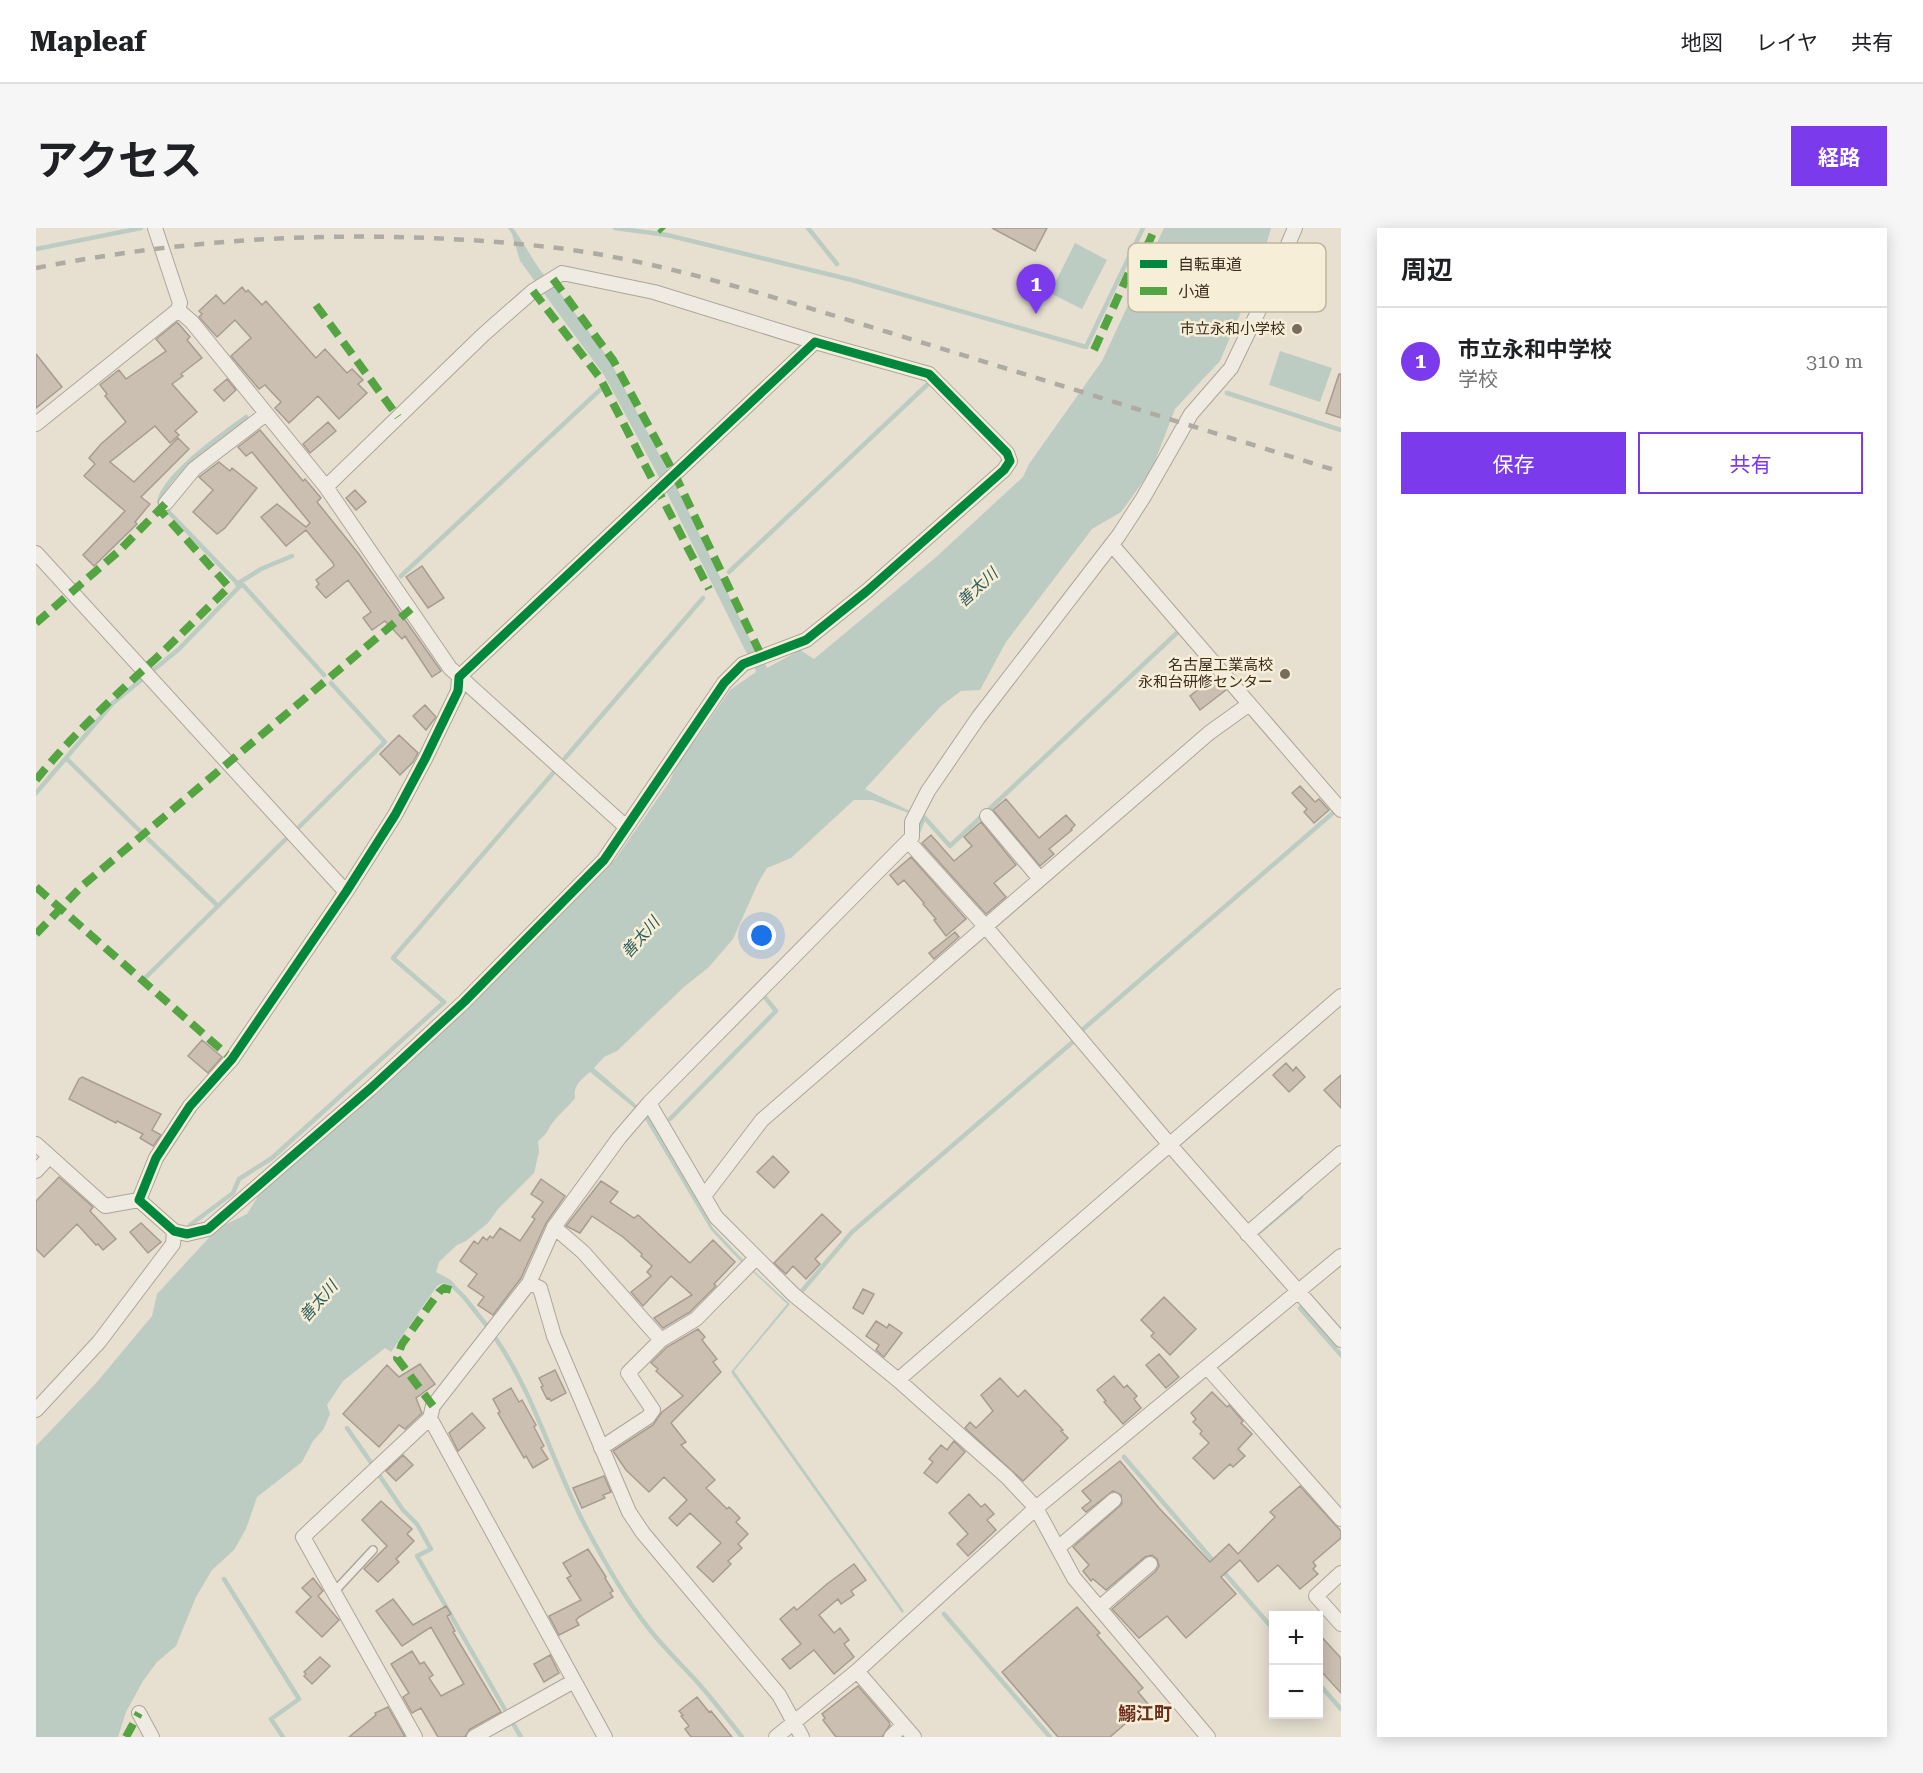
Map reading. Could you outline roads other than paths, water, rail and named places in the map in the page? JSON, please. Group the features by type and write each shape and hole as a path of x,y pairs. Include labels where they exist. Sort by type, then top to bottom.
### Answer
{"street":[{"path":"36,424 178,310 180,303 155,228"},
{"path":"1289,243 1295,228"},
{"path":"139,1200 174,1232 187,1234 208,1228 370,1088 464,1002 604,860 724,683 742,664 806,640 867,591 1004,470 1010,460 1007,453 929,374 815,342 654,292 562,273 533,291 484,334 326,487"},
{"path":"178,310 192,322 326,487 450,668 625,826"},
{"path":"415,1737 303,1537 430,1418 433,1406 529,1282 554,1227 619,1137 649,1103 912,837 912,822 934,782 978,718 1112,545 1143,498 1191,414 1231,368 1258,312"},
{"path":"139,1200 156,1158 190,1106 232,1059 346,892 395,815 458,691 459,677 815,342"},
{"path":"166,503 194,469 266,414"},
{"path":"1112,545 1341,810"},
{"path":"36,553 346,892"},
{"path":"704,1196 762,1120 1209,733 1248,705"},
{"path":"987,816 1040,879"},
{"path":"908,840 985,926 1170,1145 1341,1340"},
{"path":"898,1380 1341,996"},
{"path":"649,1103 716,1217 794,1295 898,1380 1007,1477 1036,1508 1074,1578 1208,1737"},
{"path":"36,1144 105,1206 139,1200"},
{"path":"1247,1234 1341,1153"},
{"path":"36,1171 50,1157"},
{"path":"554,1227 583,1252 661,1341"},
{"path":"36,1410 99,1342 173,1244 174,1232"},
{"path":"776,1737 857,1671 1036,1508 1341,1256"},
{"path":"602,1448 648,1417 653,1410 628,1373 661,1341 696,1319 756,1258"},
{"path":"529,1282 540,1288 554,1336 629,1512 643,1533 779,1695 802,1737"},
{"path":"1207,1367 1341,1519"},
{"path":"430,1418 605,1737"},
{"path":"1058,1548 1114,1500"},
{"path":"1099,1608 1150,1564"},
{"path":"1341,1573 1316,1596 1341,1624"},
{"path":"857,1671 914,1737"},
{"path":"474,1737 574,1681"},
{"path":"139,1713 152,1737"},
{"path":"891,1737 903,1725"}],"lane":[{"path":"334,1592 373,1550"}],"water":[{"name":"善太川","path":"508,228 513,228 537,266 555,286 609,359 680,494 762,664 765,663 767,668 800,650 814,659 935,558 1023,477 1029,464 1102,361 1128,305 1128,312 1241,312 1220,361 1175,409 1152,469 1121,512 1092,529 1006,642 980,690 961,691 941,706 865,789 910,811 909,813 872,800 854,800 791,858 767,868 733,939 709,967 684,987 617,1051 604,1057 594,1068 640,1108 638,1111 590,1072 578,1083 575,1098 538,1141 539,1152 534,1173 498,1209 488,1223 466,1241 457,1245 439,1262 436,1272 451,1280 455,1285 453,1287 443,1283 437,1286 391,1352 385,1348 343,1381 327,1405 330,1414 323,1430 313,1441 302,1462 257,1497 246,1529 234,1550 212,1570 196,1597 176,1646 157,1662 143,1681 126,1712 118,1737 36,1737 36,1446 97,1382 152,1316 157,1294 218,1228 247,1214 260,1193 477,999 616,858 670,781 682,751 696,739 730,690 756,672 754,662 746,652 660,479 604,375 520,261"},
{"path":"1164,228 1271,228 1267,243 1157,243"},
{"path":"1075,243 1107,260 1082,309 1050,293"},
{"path":"1280,351 1332,368 1320,402 1269,385"},
{"path":"648,1116 713,1228 746,1263 744,1265 711,1230 645,1119"},
{"path":"753,1270 790,1304 734,1371 904,1611 902,1613 731,1372 787,1304"}],"waterway":[{"path":"36,249 141,228"},
{"path":"615,228 667,235 852,280 1086,347 1128,259"},
{"path":"808,228 837,264"},
{"path":"1136,243 1143,228"},
{"path":"729,572 930,382"},
{"path":"401,576 601,389"},
{"path":"1227,393 1341,430"},
{"path":"246,417 183,468 163,491 159,502 240,586 243,585 324,675"},
{"path":"237,584 261,569 292,556"},
{"path":"36,793 113,703 179,649 240,586"},
{"path":"565,758 703,598"},
{"path":"917,835 924,817 950,846 1180,630"},
{"path":"297,829 385,742 331,683"},
{"path":"66,758 141,832"},
{"path":"190,1225 233,1193 239,1179 272,1158 444,1002 393,958 554,772"},
{"path":"1081,1031 1334,812"},
{"path":"146,977 289,836"},
{"path":"148,839 218,906"},
{"path":"670,1119 776,1011 764,994"},
{"path":"801,1292 852,1232 1075,1040"},
{"path":"1257,1234 1301,1197"},
{"path":"450,1283 487,1326"},
{"path":"1300,1308 1341,1355"},
{"path":"494,1336 522,1383 565,1484 617,1583 650,1630 705,1690 742,1737"},
{"path":"347,1428 372,1464"},
{"path":"1124,1457 1216,1564"},
{"path":"379,1475 403,1510 417,1524 431,1549 417,1556 507,1713"},
{"path":"1222,1570 1269,1624"},
{"path":"224,1579 299,1699 271,1719 283,1737"},
{"path":"944,1614 1050,1737"},
{"path":"1323,1689 1341,1709"},
{"path":"512,1722 521,1737"}],"railway":[{"path":"36,268 166,248 231,241 297,238 428,238 558,248 643,263 767,296 1341,472"}],"place":[{"name":"市立永和中学校","path":"1036,314"},
{"name":"市立永和小学校","path":"1297,329"},
{"name":"名古屋工業高校 永和台研修センター","path":"1285,674"}],"district":[{"name":"鰯江町","path":"1145,1714"}]}
